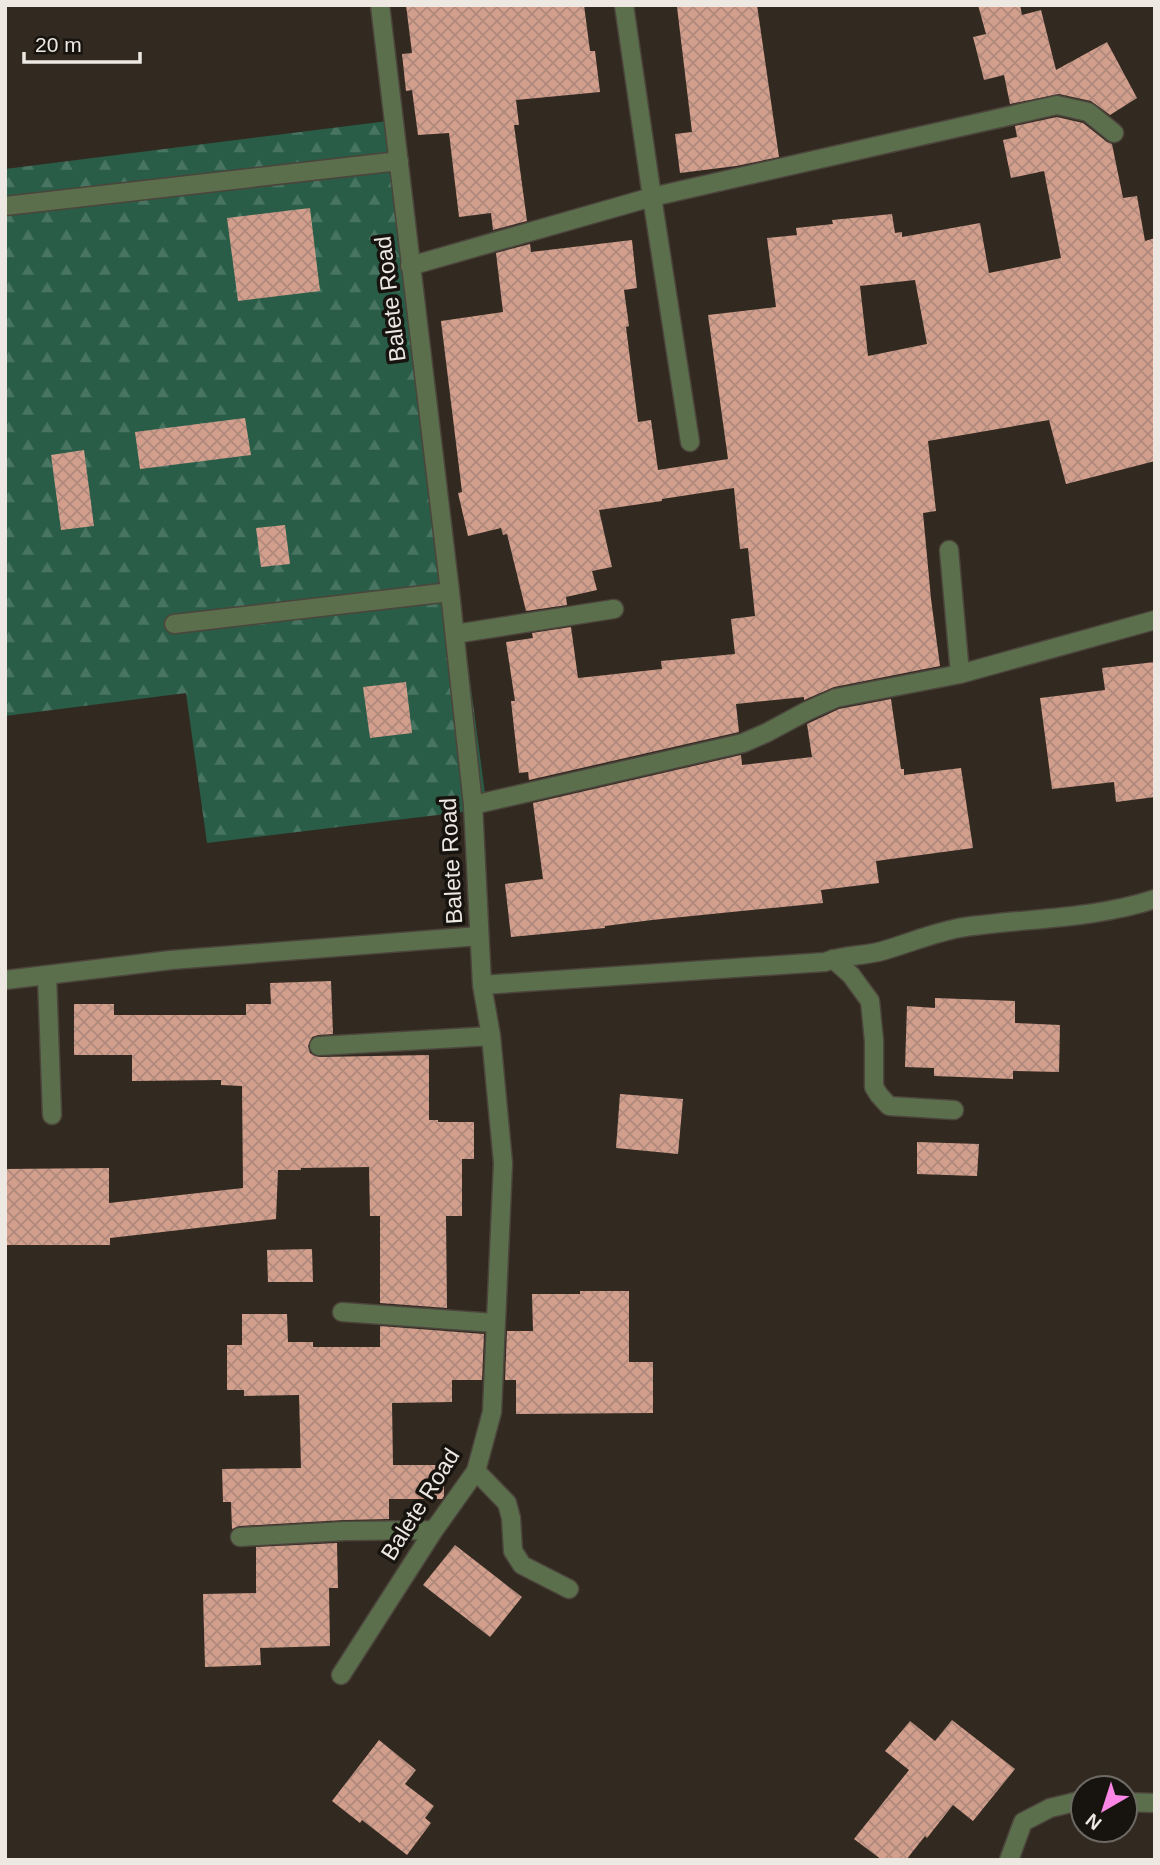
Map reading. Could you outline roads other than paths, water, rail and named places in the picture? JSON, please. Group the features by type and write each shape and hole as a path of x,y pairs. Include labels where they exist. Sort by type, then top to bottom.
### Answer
{"street":[{"name":"Balete Road","path":"341,1675 434,1530 476,1471 492,1412 503,1163 491,1036 482,985 473,805 455,634 380,5"},
{"path":"624,5 691,442"},
{"path":"410,266 652,197 1057,105 1088,112 1114,133"},
{"path":"5,206 399,161"},
{"path":"949,550 960,674"},
{"path":"174,624 450,592"},
{"path":"455,634 614,609"},
{"path":"473,805 743,743 836,698 960,674 1155,620"},
{"path":"482,985 825,962 879,951 962,928 1090,914 1155,899"},
{"path":"5,980 171,960 479,936"},
{"path":"833,959 851,975 870,1001 874,1041 874,1087 879,1095 889,1106 954,1110"},
{"path":"47,975 52,1115"},
{"path":"319,1046 491,1036"},
{"path":"342,1312 495,1323"},
{"path":"476,1471 507,1503 511,1518 513,1551 522,1565 569,1589"},
{"path":"240,1537 345,1531 434,1530"},
{"path":"1009,1860 1023,1822 1050,1808 1069,1803"}]}
